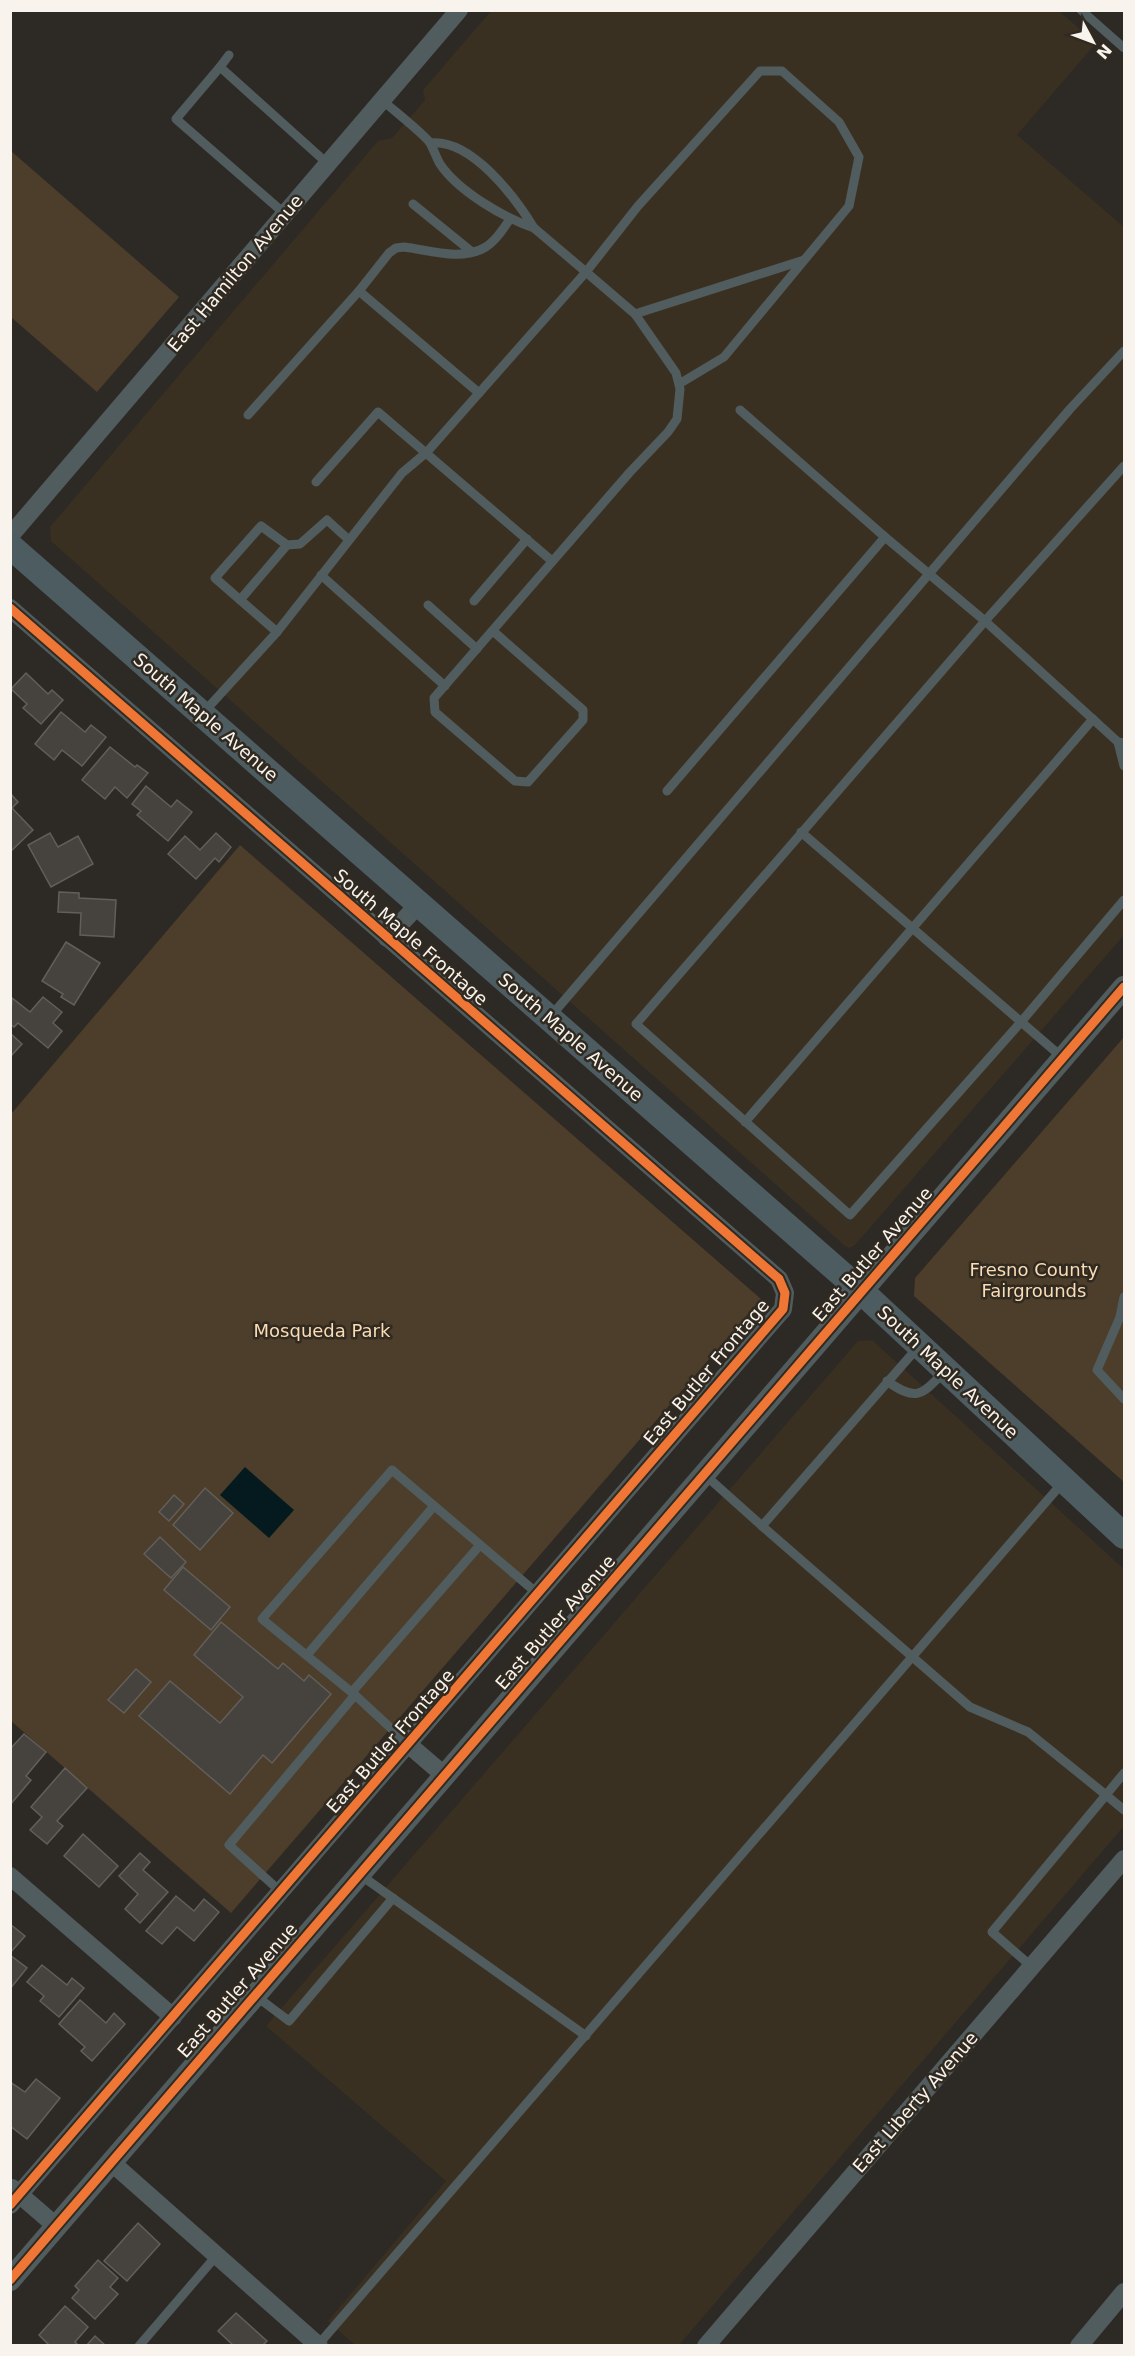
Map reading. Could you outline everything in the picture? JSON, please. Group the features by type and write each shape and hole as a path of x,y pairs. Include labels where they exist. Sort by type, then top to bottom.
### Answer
{"main road":[{"name":"South Maple Avenue","path":"10,546 861,1291 1125,1536"}],"street":[{"name":"East Hamilton Avenue","path":"10,536 459,10"},
{"name":"South Maple Frontage","path":"10,608 778,1279 785,1293"},
{"name":"South Maple Frontage","path":"387,938 419,904"},
{"name":"East Butler Avenue","path":"10,2280 1125,987"},
{"name":"East Butler Frontage","path":"14,2196 173,2017 783,1310 785,1293"},
{"name":"East Butler Frontage","path":"409,1745 444,1775"},
{"name":"East Liberty Avenue","path":"705,2346 1125,1859"},
{"path":"10,1876 173,2017"},
{"path":"111,2162 319,2345"},
{"path":"14,2196 56,2226"},
{"path":"1079,2346 1125,2292"}],"lane":[{"path":"1082,10 1125,48"},
{"path":"229,56 176,119 285,214"},
{"path":"220,67 328,164"},
{"path":"202,714 277,632 402,473 427,452 586,272 638,206 760,71 782,71 839,122 859,157 849,206 724,357 679,384"},
{"path":"382,100 430,143 441,166 489,207 510,219 534,228"},
{"path":"430,143 439,142 455,148 483,166 508,193 534,228 635,314 676,373 679,384 680,405 677,419 668,432 630,472 434,698 435,712 515,782 528,782 583,720 583,710 493,631"},
{"path":"413,204 472,252"},
{"path":"248,415 359,291 389,253 396,248 462,254 472,252 485,247 510,219"},
{"path":"635,314 804,260"},
{"path":"359,291 478,393"},
{"path":"549,1018 1070,409 1125,351"},
{"path":"740,410 885,537 986,621 1122,744 1125,766"},
{"path":"316,482 378,412 552,561"},
{"path":"1125,466 801,832 636,1024 850,1215 1021,1022 1125,900"},
{"path":"277,632 215,579 261,526 287,545 300,544 327,520 349,540"},
{"path":"667,791 885,537"},
{"path":"474,601 527,539"},
{"path":"240,600 287,545"},
{"path":"321,575 445,686"},
{"path":"428,605 477,649"},
{"path":"745,1122 1093,719"},
{"path":"801,832 1063,1058"},
{"path":"1125,1297 1120,1317 1097,1370 1125,1399"},
{"path":"762,1526 919,1345"},
{"path":"887,1381 899,1389 918,1394 925,1392 945,1370"},
{"path":"409,1745 354,1694 262,1619 392,1470 538,1594"},
{"path":"704,1474 970,1707 1028,1732 1125,1810"},
{"path":"319,2345 1064,1481"},
{"path":"307,1655 434,1506"},
{"path":"281,1892 229,1845 480,1545"},
{"path":"1031,1966 992,1932 1125,1773"},
{"path":"359,1874 586,2036"},
{"path":"255,1995 289,2021 393,1898"},
{"path":"139,2346 217,2255"}],"shaded area":[{"path":"491,11 1059,11 1096,43 1017,135 1124,227 1124,935 850,1248 845,1246 51,541 50,527 378,141 392,138 425,100 423,90"},
{"path":"872,1340 1124,1569 1124,1826 679,2345 355,2345 328,2321 446,2181 266,2026 858,1341"}],"green space":[{"path":"11,151 179,297 97,392 11,317"},
{"name":"Mosqueda Park","path":"240,845 761,1299 231,1913 11,1721 11,1114"},
{"name":"Fresno County Fairgrounds","path":"1124,1037 1124,1482 914,1296 915,1278"}],"water":[{"path":"245,1467 294,1510 269,1538 220,1495"}],"building":[{"path":"26,673 48,694 52,690 63,700 41,724 23,708 27,704 11,689"},
{"path":"61,712 85,732 91,725 106,737 82,766 62,750 54,760 35,744"},
{"path":"110,747 135,767 137,765 148,773 127,798 115,787 105,799 82,780"},
{"path":"146,786 171,807 177,800 192,812 168,841 137,815 141,811 132,804"},
{"path":"10,793 18,802 12,808 33,830 10,852"},
{"path":"50,833 58,847 78,836 93,864 51,887 28,845"},
{"path":"216,833 231,847 219,862 215,858 196,879 168,854 185,836 200,850"},
{"path":"59,892 79,893 79,898 116,900 114,937 80,935 81,913 58,912"},
{"path":"66,942 100,963 74,1005 61,997 63,994 42,981"},
{"path":"43,997 62,1012 53,1023 62,1031 48,1048 18,1023 14,1027 10,1024 12,998 30,1012"},
{"path":"10,1033 22,1044 10,1057"},
{"path":"205,1488 233,1513 200,1550 173,1525"},
{"path":"174,1495 184,1504 169,1521 159,1512"},
{"path":"160,1537 186,1562 171,1578 144,1554"},
{"path":"183,1567 230,1607 211,1630 164,1590"},
{"path":"221,1622 278,1669 283,1663 304,1681 309,1675 331,1694 272,1763 263,1755 230,1794 139,1716 170,1681 220,1723 243,1697 194,1655"},
{"path":"136,1669 151,1682 124,1713 108,1700"},
{"path":"24,1734 46,1752 26,1776 31,1780 10,1805 10,1749"},
{"path":"65,1768 87,1788 57,1821 63,1826 47,1844 30,1830 42,1817 31,1807"},
{"path":"83,1834 118,1866 99,1887 64,1856"},
{"path":"140,1853 150,1862 143,1870 168,1892 140,1923 125,1909 138,1894 119,1876"},
{"path":"176,1896 194,1911 204,1899 219,1912 194,1941 177,1927 162,1944 146,1931"},
{"path":"10,1924 25,1936 10,1953"},
{"path":"10,1955 27,1968 10,1989"},
{"path":"42,1965 67,1985 72,1978 84,1988 59,2017 40,2001 44,1996 27,1982"},
{"path":"80,2000 106,2023 114,2013 125,2024 92,2061 81,2051 85,2047 59,2024"},
{"path":"36,2079 60,2098 27,2139 10,2126 10,2082 25,2092"},
{"path":"138,2223 160,2244 127,2281 104,2261"},
{"path":"98,2260 118,2278 110,2287 118,2294 95,2319 72,2298 79,2290 75,2286"},
{"path":"65,2306 88,2327 75,2342 79,2346 50,2346 39,2335"},
{"path":"236,2313 267,2341 262,2346 234,2346 218,2331"},
{"path":"95,2336 106,2346 86,2346"}],"cycle path":[{"path":"10,608 779,1279 785,1293 783,1309 10,2205"},
{"path":"10,2280 1124,987"}]}
